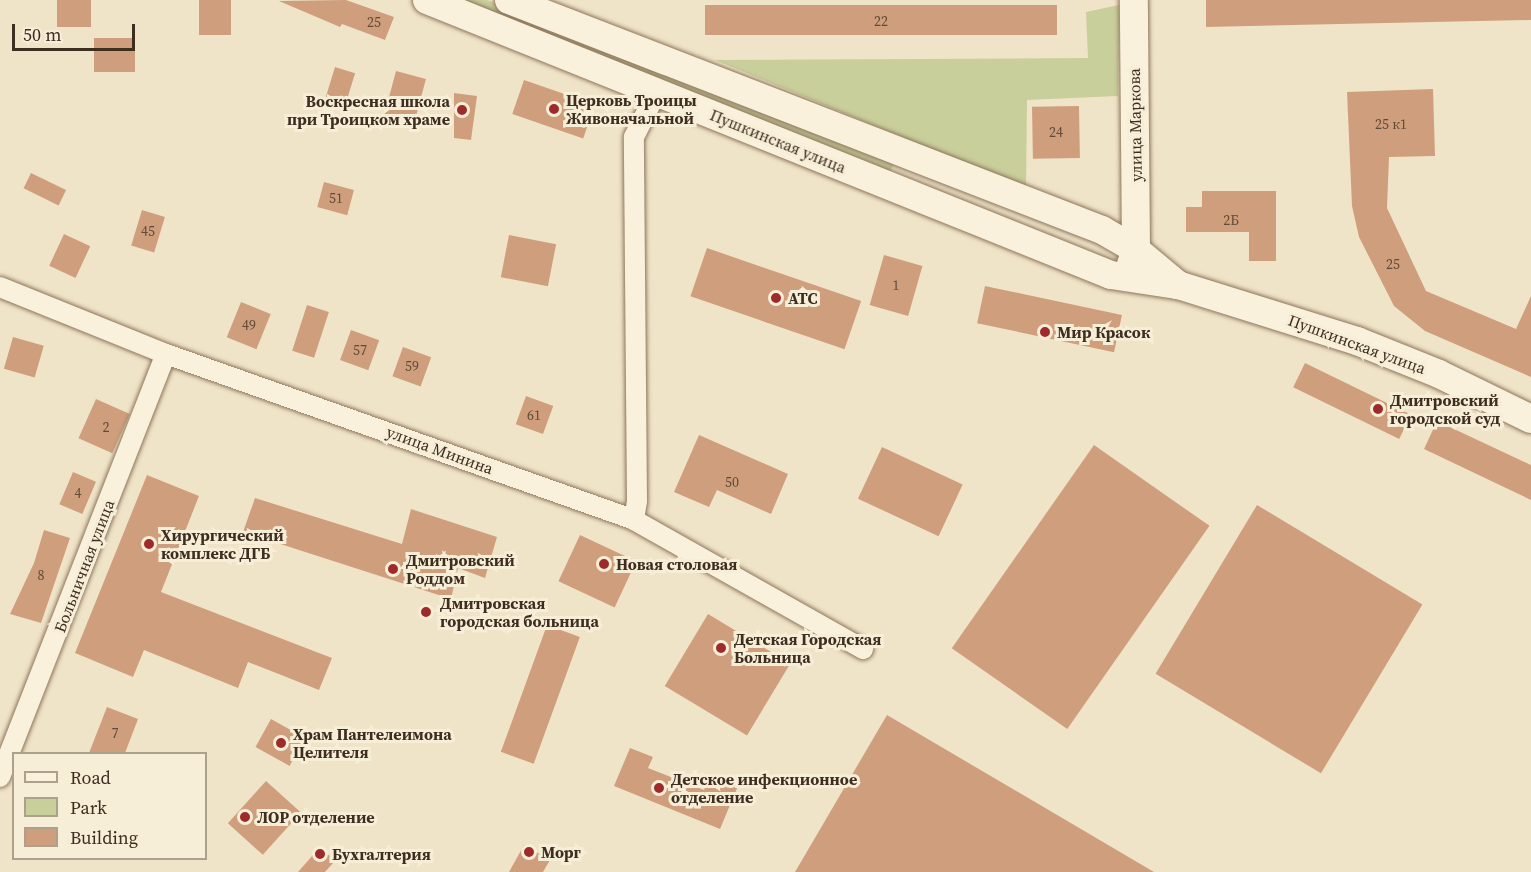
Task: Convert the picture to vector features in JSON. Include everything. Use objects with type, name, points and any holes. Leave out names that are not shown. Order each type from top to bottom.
[{"type":"main road","name":"Пушкинская улица","points":[[426,0],[1125,279],[1178,285],[1357,341],[1439,374],[1531,419]]},
{"type":"main road","name":"Пушкинская улица","points":[[509,0],[1102,230],[1136,250],[1178,285]]},
{"type":"main road","name":"улица Маркова","points":[[1134,0],[1136,250]]},
{"type":"main road","points":[[896,188],[910,156]]},
{"type":"main road","points":[[1125,279],[1136,250]]},
{"type":"street","points":[[634,520],[637,501],[634,137],[657,91]]},
{"type":"street","name":"улица Минина","points":[[0,286],[166,354],[634,520],[863,648]]},
{"type":"street","name":"Больничная улица","points":[[0,777],[166,354]]},
{"type":"green space","points":[[449,0],[487,0],[895,161],[888,177]]},
{"type":"green space","points":[[1119,5],[1118,96],[1027,100],[1026,188],[715,60],[1088,58],[1086,12]]},
{"type":"building","points":[[57,0],[91,0],[91,27],[57,27]]},
{"type":"building","points":[[199,0],[231,0],[231,35],[199,35]]},
{"type":"building","points":[[346,0],[394,17],[385,40],[342,24],[340,27],[279,1]]},
{"type":"building","points":[[1206,0],[1531,0],[1531,20],[1206,27]]},
{"type":"building","points":[[705,5],[1057,5],[1057,35],[705,35]]},
{"type":"building","points":[[94,38],[135,38],[135,72],[94,72]]},
{"type":"building","points":[[335,67],[355,73],[344,110],[324,104]]},
{"type":"building","points":[[396,71],[426,79],[414,122],[384,114]]},
{"type":"building","name":"Церковь Троицы Живоначальной","points":[[524,80],[595,104],[583,138],[512,114]]},
{"type":"building","points":[[1433,89],[1435,156],[1389,157],[1387,208],[1426,291],[1516,329],[1531,296],[1531,377],[1425,331],[1394,306],[1359,237],[1352,206],[1347,92]]},
{"type":"building","points":[[454,93],[477,96],[471,140],[454,138]]},
{"type":"building","points":[[1079,106],[1080,158],[1033,159],[1032,107]]},
{"type":"building","points":[[31,173],[66,190],[59,205],[24,188]]},
{"type":"building","points":[[324,182],[354,190],[347,215],[317,207]]},
{"type":"building","points":[[1202,191],[1276,191],[1276,261],[1249,261],[1249,232],[1186,232],[1186,207],[1202,207]]},
{"type":"building","points":[[142,210],[165,217],[154,252],[131,245]]},
{"type":"building","points":[[64,234],[90,246],[75,278],[49,266]]},
{"type":"building","points":[[509,235],[556,244],[548,286],[501,277]]},
{"type":"building","name":"АТС","points":[[707,248],[861,301],[845,349],[690,296]]},
{"type":"building","points":[[884,255],[922,266],[908,316],[870,305]]},
{"type":"building","points":[[985,286],[1122,315],[1114,352],[977,323]]},
{"type":"building","points":[[241,302],[271,314],[256,349],[227,337]]},
{"type":"building","points":[[307,305],[329,312],[314,358],[292,351]]},
{"type":"building","points":[[351,330],[379,340],[368,370],[340,360]]},
{"type":"building","points":[[13,337],[44,346],[35,378],[4,369]]},
{"type":"building","points":[[403,347],[431,357],[421,386],[392,376]]},
{"type":"building","points":[[1305,363],[1411,415],[1399,439],[1293,387]]},
{"type":"building","points":[[526,396],[553,406],[543,434],[516,424]]},
{"type":"building","points":[[96,399],[130,414],[112,453],[79,438]]},
{"type":"building","points":[[1437,421],[1531,465],[1531,500],[1424,449]]},
{"type":"building","points":[[699,435],[788,474],[771,514],[717,490],[709,507],[674,492]]},
{"type":"building","points":[[1094,445],[1210,526],[1067,729],[952,648]]},
{"type":"building","points":[[882,447],[963,485],[939,536],[858,499]]},
{"type":"building","points":[[73,472],[96,482],[82,514],[59,504]]},
{"type":"building","name":"Хирургический комплекс ДГБ","points":[[147,475],[199,496],[161,592],[332,658],[319,690],[248,662],[238,688],[144,650],[133,677],[75,653]]},
{"type":"building","points":[[255,498],[402,544],[411,509],[497,537],[485,578],[458,568],[451,599],[243,532]]},
{"type":"building","points":[[1257,505],[1422,604],[1321,773],[1156,674]]},
{"type":"building","points":[[44,530],[70,538],[41,623],[10,614],[34,563]]},
{"type":"building","points":[[580,535],[636,561],[615,607],[558,581]]},
{"type":"building","points":[[708,614],[790,663],[747,735],[665,686]]},
{"type":"building","points":[[547,625],[580,637],[534,764],[501,752]]},
{"type":"building","points":[[107,707],[138,719],[125,752],[89,752]]},
{"type":"building","points":[[887,715],[1154,872],[795,872]]},
{"type":"building","name":"Храм Пантелеимона Целителя","points":[[271,719],[305,738],[290,766],[255,747]]},
{"type":"building","name":"Детское инфекционное отделение","points":[[630,748],[653,757],[648,768],[704,790],[710,775],[738,786],[720,829],[614,786]]},
{"type":"building","name":"ЛОР отделение","points":[[266,781],[301,812],[263,855],[228,823]]},
{"type":"building","name":"Морг","points":[[524,845],[550,860],[543,872],[509,872]]},
{"type":"building","name":"Бухгалтерия","points":[[320,847],[335,861],[325,872],[298,872]]},
{"type":"place","name":"Церковь Троицы Живоначальной","points":[[554,109]]},
{"type":"place","name":"Воскресная школа при Троицком храме","points":[[462,110]]},
{"type":"place","name":"АТС","points":[[776,298]]},
{"type":"place","name":"Мир Красок","points":[[1045,332]]},
{"type":"place","name":"Дмитровский городской суд","points":[[1378,409]]},
{"type":"place","name":"Хирургический комплекс ДГБ","points":[[149,544]]},
{"type":"place","name":"Новая столовая","points":[[604,564]]},
{"type":"place","name":"Дмитровский Роддом","points":[[393,569]]},
{"type":"place","name":"Дмитровская городская больница","points":[[426,612]]},
{"type":"place","name":"Детская Городская Больница","points":[[721,648]]},
{"type":"place","name":"Храм Пантелеимона Целителя","points":[[281,743]]},
{"type":"place","name":"Детское инфекционное отделение","points":[[659,788]]},
{"type":"place","name":"ЛОР отделение","points":[[245,817]]},
{"type":"place","name":"Морг","points":[[529,852]]},
{"type":"place","name":"Бухгалтерия","points":[[320,854]]}]
